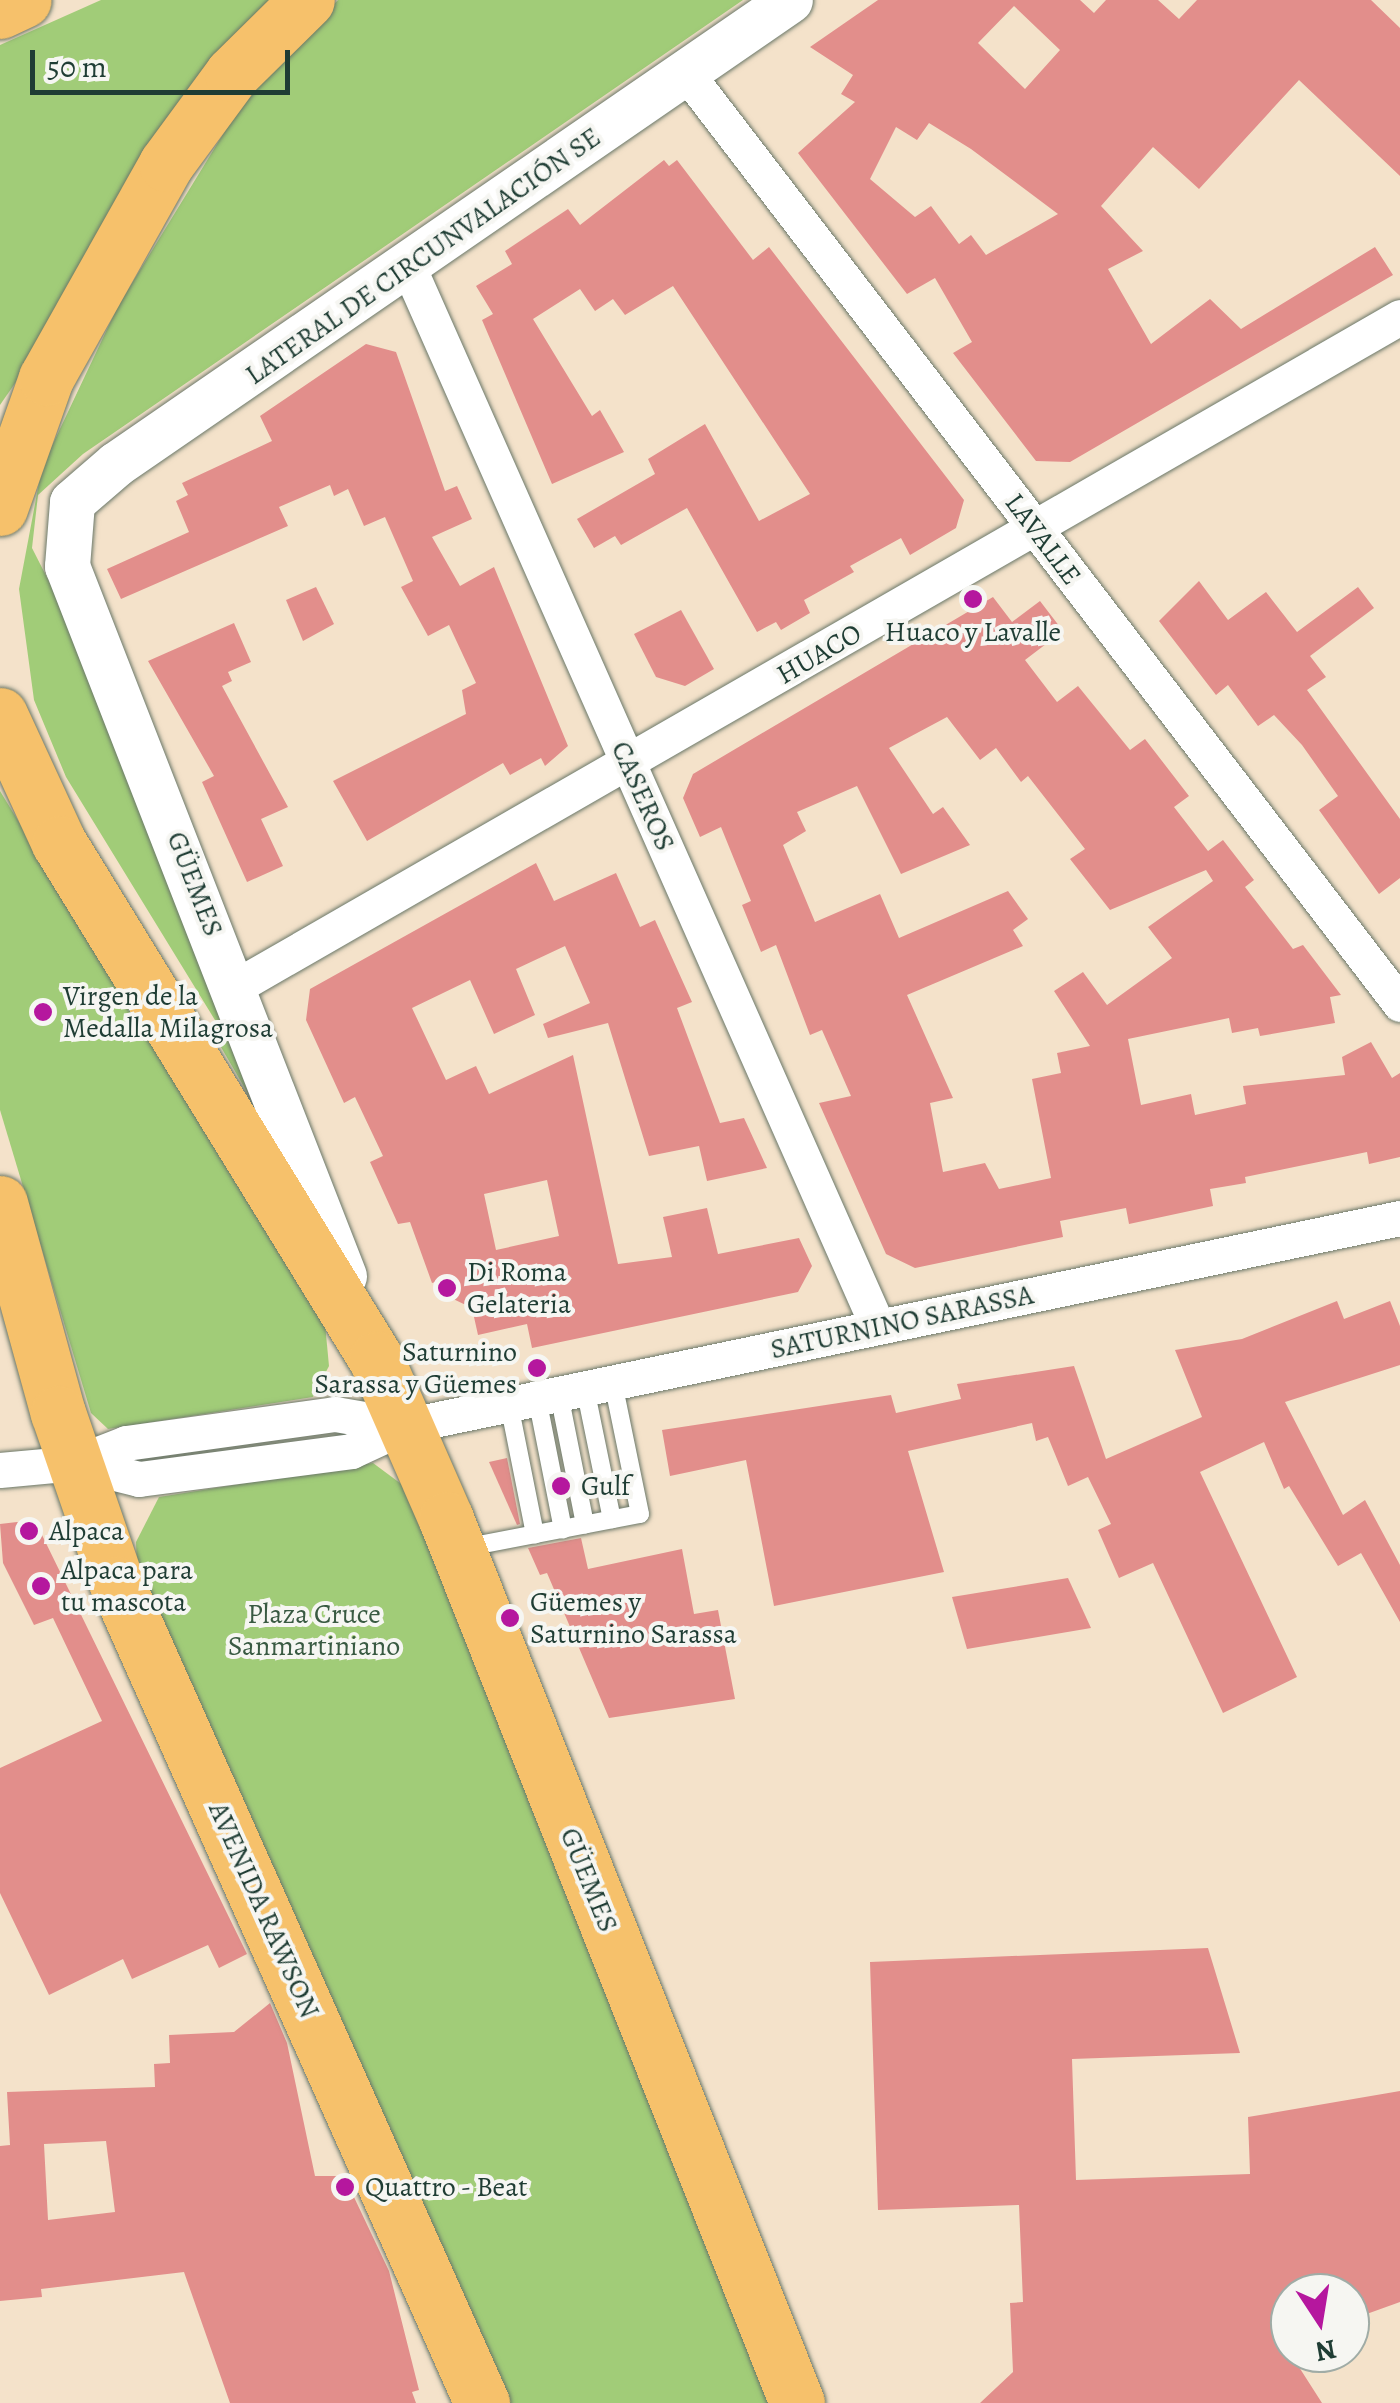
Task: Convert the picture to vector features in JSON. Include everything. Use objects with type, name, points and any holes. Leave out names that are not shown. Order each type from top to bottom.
[{"type":"main road","points":[[0,11],[24,0]]},
{"type":"main road","points":[[0,508],[46,378],[166,164],[232,74],[307,0]]},
{"type":"main road","name":"GÜEMES","points":[[0,714],[59,842],[376,1359],[458,1550],[797,2403]]},
{"type":"main road","name":"AVENIDA RAWSON","points":[[0,1203],[67,1438],[116,1584],[482,2403]]},
{"type":"street","name":"LATERAL DE CIRCUNVALACIÓN SE","points":[[68,521],[72,502],[116,464],[790,0]]},
{"type":"street","name":"LAVALLE","points":[[687,74],[1400,1004]]},
{"type":"street","name":"CASEROS","points":[[408,266],[878,1327]]},
{"type":"street","name":"HUACO","points":[[235,987],[1400,316]]},
{"type":"street","name":"GÜEMES","points":[[68,521],[67,566],[235,987],[376,1359]]},
{"type":"street","name":"SATURNINO SARASSA","points":[[0,1470],[67,1438],[126,1443],[334,1414],[405,1426],[1400,1218]]},
{"type":"street","name":"AVENIDA RAWSON","points":[[0,1300],[67,1438]]},
{"type":"lane","points":[[458,1550],[640,1514],[557,1394]]},
{"type":"lane","points":[[557,1394],[598,1522]]},
{"type":"lane","points":[[557,1394],[598,1522]]},
{"type":"lane","points":[[551,1531],[557,1394]]},
{"type":"lane","points":[[551,1531],[557,1394]]},
{"type":"green space","points":[[101,0],[280,0],[0,405],[0,45]]},
{"type":"green space","points":[[338,0],[743,0],[83,454],[38,495],[32,548],[66,615],[250,1097],[211,1030],[218,1025],[66,777],[34,700],[19,589],[42,467],[118,306],[244,100]]},
{"type":"green space","points":[[0,791],[325,1324],[329,1366],[313,1397],[108,1429],[91,1413],[0,1110]]},
{"type":"green space","name":"Plaza Cruce Sanmartiniano","points":[[373,1463],[408,1489],[776,2403],[504,2403],[138,1590],[136,1542],[159,1497]]},
{"type":"building","points":[[878,0],[1080,0],[1094,13],[1106,0],[1158,0],[1179,19],[1197,0],[1371,0],[1400,28],[1400,176],[1299,80],[1199,189],[1153,147],[1101,206],[1143,251],[1108,269],[1151,344],[1210,299],[1241,329],[1375,247],[1393,275],[1070,462],[1036,461],[953,353],[972,342],[935,278],[907,294],[798,153],[855,102],[841,94],[853,75],[810,47]],"holes":[[[1014,6],[1060,50],[1025,89],[978,43]],[[929,123],[971,149],[1058,214],[986,255],[971,235],[959,244],[931,206],[915,217],[870,179],[896,127],[917,140]]]},
{"type":"building","points":[[664,160],[669,166],[677,160],[753,260],[769,247],[964,500],[956,528],[910,555],[901,538],[850,566],[854,572],[804,600],[810,613],[781,630],[776,622],[757,632],[687,508],[621,545],[615,536],[594,548],[577,519],[655,474],[648,459],[705,424],[759,521],[810,494],[673,286],[625,315],[613,299],[595,311],[580,289],[533,319],[592,416],[600,410],[624,452],[552,484],[482,320],[493,314],[476,286],[512,264],[505,251],[568,209],[580,225]]},
{"type":"building","points":[[366,344],[396,352],[445,491],[457,486],[472,519],[432,537],[460,586],[494,567],[568,746],[545,766],[541,758],[510,775],[503,763],[367,841],[333,781],[466,714],[462,690],[476,683],[449,625],[428,636],[401,587],[413,581],[385,517],[364,526],[348,489],[334,496],[330,485],[279,507],[288,526],[121,599],[107,569],[189,532],[176,501],[188,495],[182,483],[272,441],[260,416]]},
{"type":"building","points":[[1199,581],[1228,620],[1266,592],[1297,632],[1358,587],[1374,608],[1310,656],[1326,677],[1307,690],[1400,819],[1400,878],[1379,894],[1319,810],[1338,796],[1302,745],[1274,715],[1258,726],[1228,685],[1216,695],[1159,621]]},
{"type":"building","points":[[316,587],[334,624],[303,641],[286,600]]},
{"type":"building","points":[[993,597],[1012,622],[1040,601],[1063,631],[1025,660],[1057,702],[1078,686],[1130,750],[1145,739],[1189,796],[1174,807],[1208,851],[1223,840],[1254,880],[1245,887],[1293,949],[1303,945],[1341,995],[1330,997],[1335,1023],[1260,1036],[1258,1028],[1232,1033],[1229,1018],[1128,1039],[1141,1105],[1191,1094],[1195,1115],[1246,1104],[1243,1086],[1345,1075],[1342,1057],[1371,1042],[1392,1078],[1400,1073],[1400,1157],[1369,1164],[1367,1152],[1245,1177],[1246,1183],[1210,1189],[1213,1206],[1129,1224],[1126,1208],[1060,1221],[1063,1237],[915,1268],[886,1254],[819,1103],[851,1096],[822,1030],[810,1035],[776,945],[761,952],[742,905],[751,901],[721,827],[700,837],[683,798],[693,774]],"holes":[[[947,717],[980,760],[996,748],[1021,782],[1028,776],[1085,849],[1070,859],[1110,910],[1206,870],[1213,881],[1148,927],[1172,958],[1107,1005],[1083,972],[1054,991],[1090,1046],[1057,1053],[1061,1073],[1032,1079],[1051,1178],[999,1189],[985,1163],[943,1172],[930,1103],[953,1098],[907,995],[1023,946],[1013,930],[1028,919],[1008,891],[899,938],[880,894],[815,922],[783,845],[806,831],[797,812],[857,786],[901,874],[970,845],[943,807],[933,814],[889,748]]]},
{"type":"building","points":[[681,610],[714,669],[685,686],[656,677],[634,634]]},
{"type":"building","points":[[234,623],[251,662],[228,672],[232,681],[222,686],[288,807],[261,819],[283,866],[247,882],[202,782],[214,776],[148,661]]},
{"type":"building","points":[[536,863],[554,901],[616,873],[640,927],[655,920],[692,1002],[677,1008],[720,1123],[744,1118],[767,1168],[707,1181],[699,1146],[649,1156],[608,1023],[548,1038],[543,1024],[590,1003],[565,946],[516,969],[535,1015],[494,1034],[470,980],[412,1008],[446,1080],[476,1066],[489,1094],[573,1055],[618,1264],[672,1257],[663,1217],[707,1208],[718,1254],[799,1238],[812,1266],[798,1292],[532,1348],[527,1324],[478,1335],[472,1308],[447,1296],[443,1280],[432,1283],[410,1222],[398,1224],[370,1162],[383,1156],[355,1097],[344,1103],[306,1020],[310,989]],"holes":[[[547,1180],[559,1236],[496,1250],[484,1194]]]},
{"type":"building","points":[[1337,1301],[1344,1319],[1390,1301],[1400,1326],[1400,1365],[1285,1402],[1343,1515],[1365,1500],[1400,1565],[1400,1622],[1361,1553],[1338,1566],[1289,1486],[1284,1489],[1264,1442],[1200,1472],[1297,1677],[1223,1713],[1153,1563],[1119,1578],[1098,1530],[1111,1524],[1088,1477],[1068,1486],[1048,1437],[1036,1441],[1032,1423],[908,1451],[944,1572],[774,1606],[746,1460],[670,1476],[662,1430],[891,1395],[896,1413],[961,1399],[957,1384],[1074,1366],[1106,1459],[1202,1417],[1175,1350],[1242,1339]]},
{"type":"building","points":[[507,1458],[520,1524],[517,1525],[489,1462]]},
{"type":"building","points":[[17,1522],[42,1535],[247,1954],[219,1968],[208,1945],[132,1979],[123,1959],[49,1995],[0,1893],[0,1768],[102,1721],[53,1618],[34,1625],[3,1563],[0,1524]]},
{"type":"building","points":[[581,1538],[588,1569],[682,1549],[694,1614],[718,1610],[735,1699],[609,1718],[547,1573],[540,1575],[528,1548]]},
{"type":"building","points":[[1068,1578],[1091,1628],[967,1649],[952,1597]]},
{"type":"building","points":[[1208,1948],[1240,2053],[1072,2059],[1076,2180],[1250,2174],[1248,2117],[1400,2091],[1400,2302],[1370,2313],[1370,2273],[1270,2273],[1270,2373],[1303,2373],[1322,2403],[980,2403],[1013,2372],[1010,2303],[1023,2302],[1019,2205],[878,2210],[870,1962]]},
{"type":"building","points":[[270,2003],[287,2043],[315,2176],[344,2176],[389,2271],[419,2390],[412,2392],[416,2403],[230,2403],[184,2272],[41,2289],[42,2297],[0,2301],[0,2146],[10,2145],[7,2092],[155,2087],[154,2064],[170,2063],[169,2035],[234,2032]],"holes":[[[106,2141],[115,2212],[48,2220],[44,2144]]]},
{"type":"place","name":"Huaco y Lavalle","points":[[973,599]]},
{"type":"place","name":"Virgen de la Medalla Milagrosa","points":[[43,1012]]},
{"type":"place","name":"Di Roma Gelateria","points":[[447,1288]]},
{"type":"place","name":"Saturnino Sarassa y Güemes","points":[[537,1368]]},
{"type":"place","name":"Gulf","points":[[561,1486]]},
{"type":"place","name":"Alpaca","points":[[29,1531]]},
{"type":"place","name":"Alpaca para tu mascota","points":[[41,1586]]},
{"type":"place","name":"Güemes y Saturnino Sarassa","points":[[510,1618]]},
{"type":"place","name":"Quattro - Beat","points":[[345,2187]]}]
